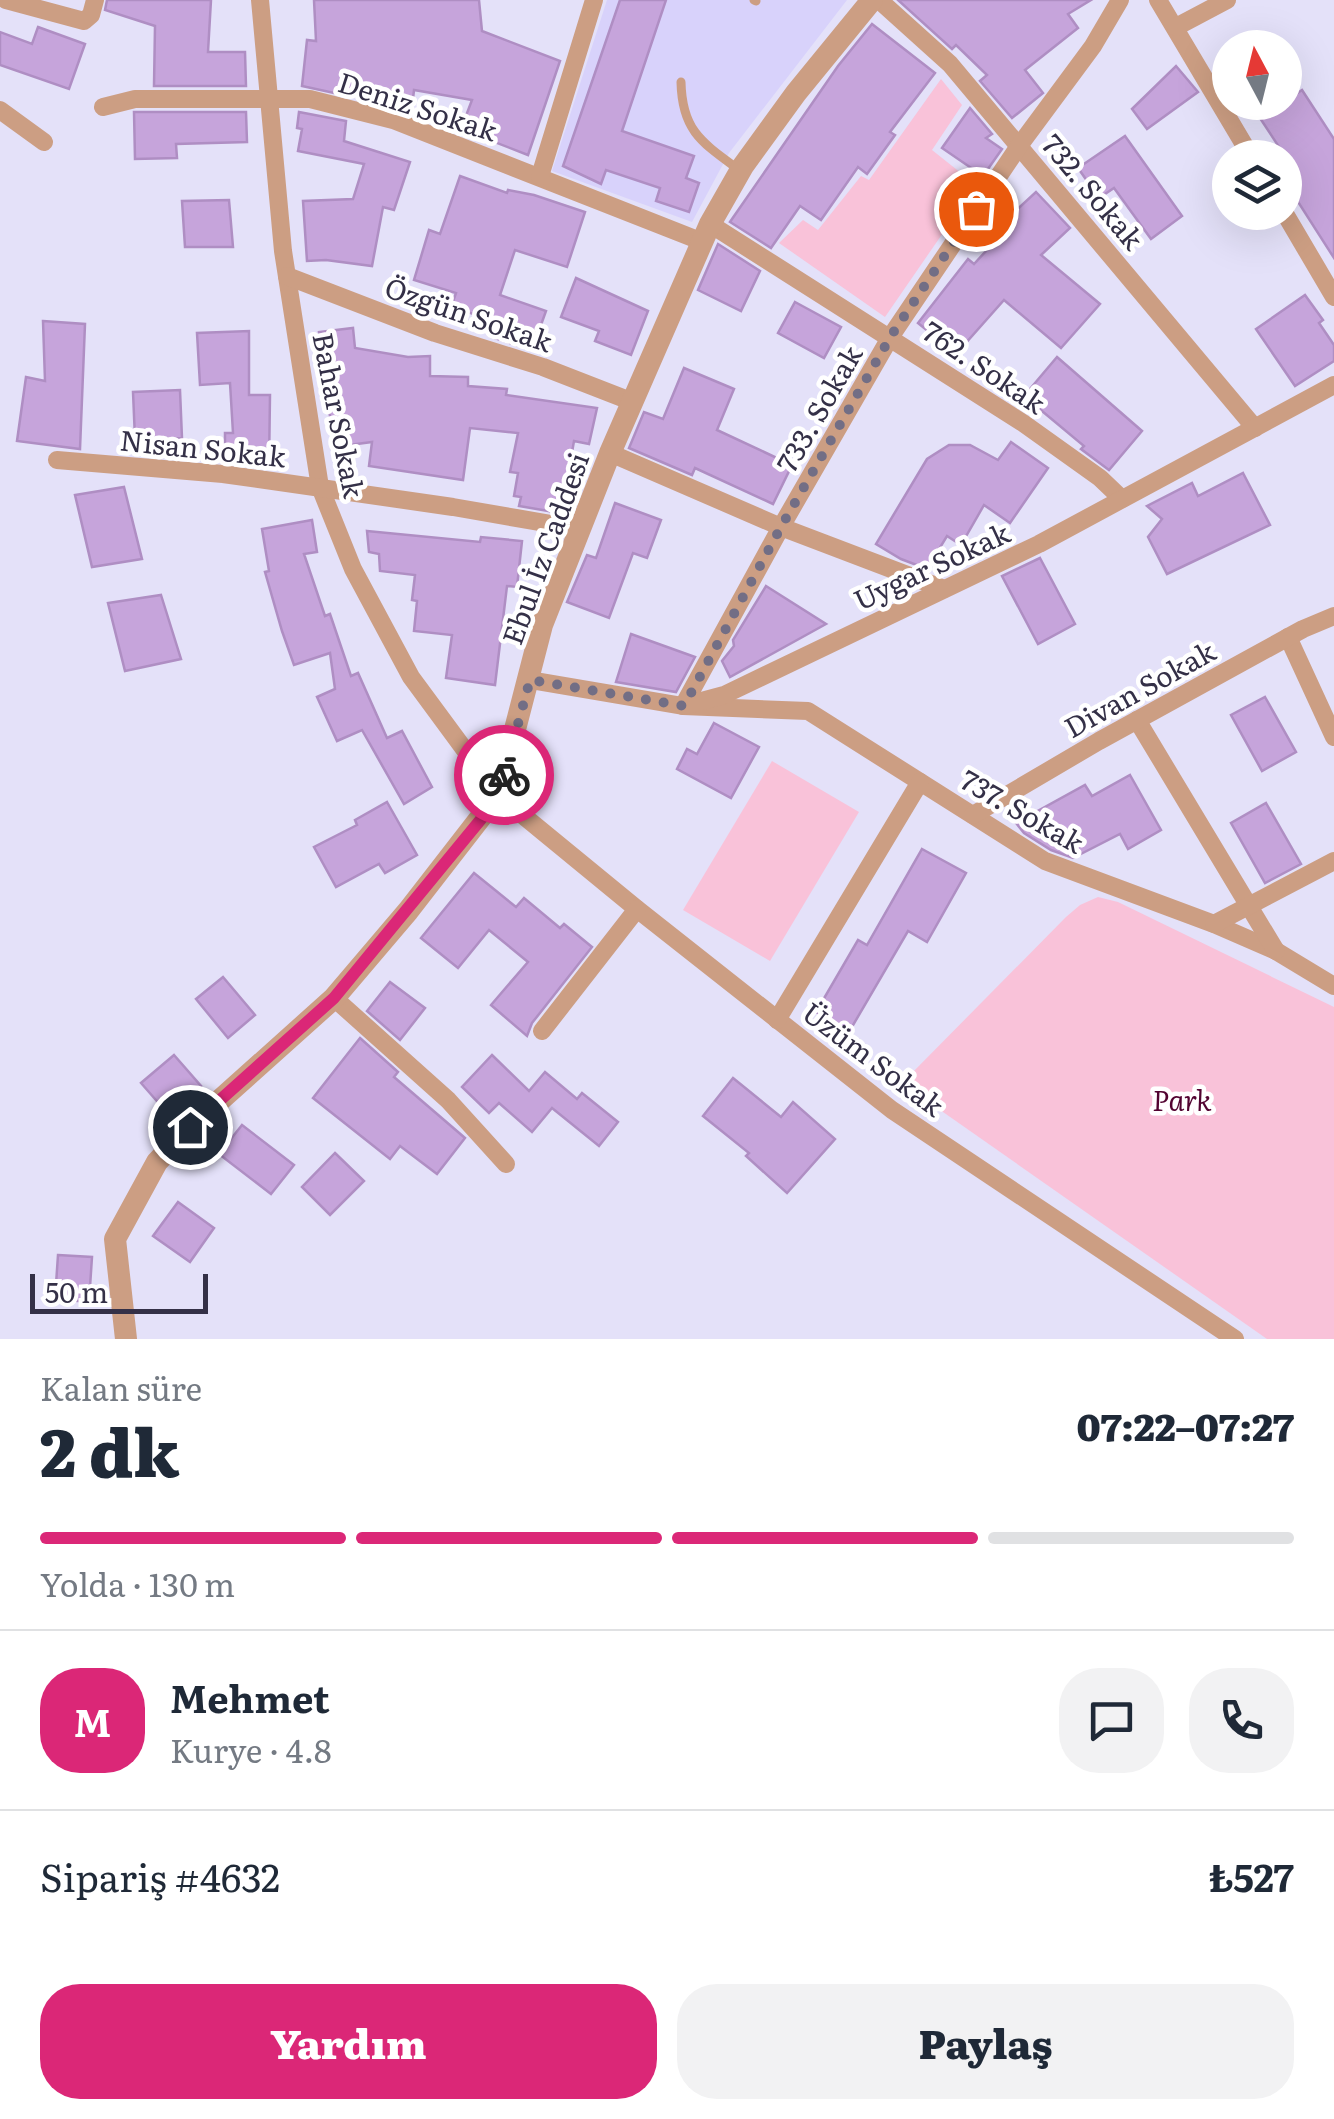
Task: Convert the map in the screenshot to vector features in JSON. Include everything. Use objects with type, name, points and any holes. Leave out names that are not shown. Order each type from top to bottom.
[{"type":"street","points":[[6,0],[84,21],[91,15],[95,0]]},
{"type":"street","name":"Bahar Sokak","points":[[260,0],[287,276],[320,487],[353,569],[411,677],[498,795]]},
{"type":"street","points":[[540,176],[594,0]]},
{"type":"street","name":"732. Sokak","points":[[876,0],[950,64],[1255,428]]},
{"type":"street","name":"Ebul İz Caddesi","points":[[126,1339],[115,1239],[157,1162],[190,1127],[334,998],[498,795],[542,625],[610,453],[706,233],[740,170],[796,94],[876,0]]},
{"type":"street","name":"733. Sokak","points":[[684,706],[891,336],[1019,146],[1093,46],[1120,0]]},
{"type":"street","points":[[1158,0],[1242,140]]},
{"type":"street","points":[[1176,27],[1227,0]]},
{"type":"street","name":"Deniz Sokak","points":[[102,107],[135,99],[310,100],[393,120],[706,233]]},
{"type":"street","points":[[0,110],[44,142]]},
{"type":"street","points":[[1294,230],[1334,298]]},
{"type":"street","name":"762. Sokak","points":[[706,233],[891,336],[1023,423],[1100,478],[1122,499]]},
{"type":"street","name":"Özgün Sokak","points":[[287,276],[435,333],[543,366],[633,402]]},
{"type":"street","name":"Uygar Sokak","points":[[530,680],[684,706],[724,695],[1039,544],[1334,385]]},
{"type":"street","points":[[610,453],[781,527],[944,589]]},
{"type":"street","name":"Nisan Sokak","points":[[57,460],[223,474],[580,529]]},
{"type":"street","name":"Divan Sokak","points":[[974,815],[1137,720],[1334,616]]},
{"type":"street","points":[[1288,637],[1334,737]]},
{"type":"street","name":"737. Sokak","points":[[684,706],[808,710],[1045,861],[1214,924],[1276,951],[1334,986]]},
{"type":"street","points":[[1137,720],[1276,951]]},
{"type":"street","points":[[777,1020],[920,782]]},
{"type":"street","name":"Üzüm Sokak","points":[[498,795],[892,1110],[1235,1339]]},
{"type":"street","points":[[1214,924],[1334,860]]},
{"type":"street","points":[[542,1030],[637,909]]},
{"type":"street","points":[[334,998],[448,1100],[506,1164]]},
{"type":"lane","points":[[680,82],[681,110],[696,133],[740,170]]},
{"type":"shaded area","points":[[607,0],[847,0],[729,153],[692,222],[552,171]]},
{"type":"green space","points":[[941,79],[962,105],[932,150],[976,185],[885,317],[779,243],[803,220],[818,230],[861,176],[869,180]]},
{"type":"green space","points":[[772,761],[859,812],[770,961],[683,910]]},
{"type":"green space","name":"Park","points":[[1098,897],[1118,902],[1334,1007],[1334,1339],[1267,1339],[908,1084],[909,1076],[1066,917]]},
{"type":"building","points":[[107,0],[211,0],[208,52],[245,52],[246,86],[154,86],[155,26],[105,10]]},
{"type":"building","points":[[314,0],[479,0],[482,31],[560,61],[528,155],[461,129],[472,100],[414,90],[413,99],[348,96],[302,86],[307,40],[316,41]]},
{"type":"building","points":[[620,0],[666,0],[622,131],[694,156],[686,178],[699,183],[689,212],[656,201],[660,188],[606,170],[601,184],[563,166]]},
{"type":"building","points":[[898,0],[1091,0],[1068,14],[1078,28],[1025,70],[1043,93],[1012,118],[980,81],[987,75]]},
{"type":"building","points":[[872,24],[935,73],[890,132],[895,135],[867,174],[858,167],[821,220],[800,206],[771,248],[730,222],[838,66]]},
{"type":"building","points":[[38,27],[85,44],[69,89],[0,65],[0,32],[32,44]]},
{"type":"building","points":[[1176,66],[1198,92],[1147,129],[1132,109]]},
{"type":"building","points":[[1302,90],[1334,139],[1334,258],[1302,208],[1302,140],[1274,140],[1261,120],[1302,120]]},
{"type":"building","points":[[970,108],[992,134],[986,138],[1002,149],[983,176],[942,148]]},
{"type":"building","points":[[134,112],[246,112],[247,142],[176,144],[177,158],[135,159]]},
{"type":"building","points":[[299,112],[346,121],[344,141],[410,162],[394,210],[383,207],[372,266],[307,261],[303,201],[353,199],[364,164],[298,151],[302,129],[297,128]]},
{"type":"building","points":[[1125,136],[1182,216],[1151,239],[1114,188],[1099,198],[1078,168]]},
{"type":"building","points":[[460,176],[507,193],[508,190],[534,195],[585,212],[567,267],[515,250],[500,295],[546,311],[532,350],[491,337],[496,321],[451,307],[456,293],[414,280],[429,230],[440,234]]},
{"type":"building","points":[[1036,192],[1070,228],[1041,255],[1100,304],[1061,348],[1004,300],[956,354],[918,323],[968,259],[974,264],[1013,222],[1009,217]]},
{"type":"building","points":[[229,200],[233,247],[185,247],[182,201]]},
{"type":"building","points":[[718,244],[760,271],[741,311],[698,290]]},
{"type":"building","points":[[576,278],[648,311],[631,355],[595,341],[599,331],[561,317]]},
{"type":"building","points":[[1305,295],[1323,320],[1319,323],[1334,345],[1334,361],[1295,386],[1256,329]]},
{"type":"building","points":[[795,302],[841,327],[824,358],[778,333]]},
{"type":"building","points":[[43,321],[85,324],[80,449],[17,441],[26,377],[45,381]]},
{"type":"building","points":[[353,328],[355,348],[408,357],[430,356],[430,376],[468,377],[468,386],[507,389],[506,395],[597,408],[589,444],[574,441],[566,486],[571,488],[566,514],[519,506],[521,497],[514,496],[518,473],[510,472],[518,433],[470,428],[463,480],[369,466],[372,442],[334,447],[319,332]]},
{"type":"building","points":[[249,331],[249,395],[270,395],[269,468],[225,462],[225,433],[233,433],[230,383],[200,385],[197,333]]},
{"type":"building","points":[[1057,357],[1142,431],[1109,470],[1024,396]]},
{"type":"building","points":[[684,368],[734,389],[717,430],[792,465],[773,504],[695,468],[692,475],[629,448],[644,412],[663,419]]},
{"type":"building","points":[[180,390],[182,438],[135,439],[133,392]]},
{"type":"building","points":[[1011,442],[1048,468],[1010,523],[984,505],[961,545],[947,536],[927,569],[876,544],[927,459],[949,445],[970,445],[998,460]]},
{"type":"building","points":[[1243,473],[1270,525],[1167,574],[1148,537],[1162,519],[1147,506],[1192,483],[1198,496]]},
{"type":"building","points":[[124,487],[142,559],[92,567],[75,495]]},
{"type":"building","points":[[615,503],[661,520],[647,558],[633,553],[609,618],[567,602],[587,555],[596,558]]},
{"type":"building","points":[[312,520],[317,552],[304,554],[351,676],[358,673],[387,738],[402,731],[432,787],[404,804],[362,730],[337,741],[317,697],[335,689],[330,653],[294,665],[282,631],[265,572],[269,571],[262,529]]},
{"type":"building","points":[[367,531],[480,542],[481,537],[522,541],[517,587],[507,586],[495,685],[446,678],[452,635],[414,631],[415,575],[380,571],[379,554],[369,552]]},
{"type":"building","points":[[1040,558],[1075,624],[1038,644],[1002,576]]},
{"type":"building","points":[[766,586],[826,624],[730,677],[722,661]]},
{"type":"building","points":[[161,595],[181,659],[125,671],[108,603]]},
{"type":"building","points":[[631,634],[695,657],[676,692],[616,682]]},
{"type":"building","points":[[1265,697],[1296,752],[1262,771],[1231,715]]},
{"type":"building","points":[[714,723],[759,747],[731,798],[677,769],[687,749],[697,754]]},
{"type":"building","points":[[1130,775],[1161,830],[1128,849],[1120,834],[1073,858],[1051,850],[1024,833],[1016,823],[1085,785],[1092,796]]},
{"type":"building","points":[[387,802],[417,855],[385,873],[379,864],[336,887],[314,847],[357,825],[355,820]]},
{"type":"building","points":[[1266,803],[1301,864],[1265,883],[1231,823]]},
{"type":"building","points":[[922,849],[966,873],[927,942],[908,931],[849,1032],[816,1012],[858,940],[867,945]]},
{"type":"building","points":[[474,873],[516,907],[524,898],[560,928],[564,924],[592,947],[532,1023],[527,1036],[491,1005],[528,962],[489,930],[458,968],[421,938]]},
{"type":"building","points":[[223,977],[255,1015],[228,1038],[196,999]]},
{"type":"building","points":[[390,982],[425,1008],[400,1040],[367,1011]]},
{"type":"building","points":[[360,1038],[398,1072],[394,1077],[465,1138],[437,1174],[400,1146],[390,1159],[313,1098]]},
{"type":"building","points":[[174,1055],[201,1086],[169,1115],[141,1083]]},
{"type":"building","points":[[492,1055],[529,1091],[545,1072],[577,1099],[582,1093],[618,1122],[599,1146],[552,1108],[532,1132],[499,1103],[489,1113],[462,1087]]},
{"type":"building","points":[[733,1078],[781,1117],[793,1102],[835,1139],[787,1193],[746,1156],[749,1153],[703,1116]]},
{"type":"building","points":[[242,1125],[294,1165],[271,1194],[219,1154]]},
{"type":"building","points":[[335,1153],[364,1181],[330,1215],[302,1187]]},
{"type":"building","points":[[178,1202],[214,1228],[190,1262],[153,1236]]},
{"type":"building","points":[[58,1255],[92,1257],[89,1302],[55,1299]]},
{"type":"way so far","points":[[504,775],[530,680],[684,706],[891,336],[976,209]]},
{"type":"route","points":[[190,1127],[334,998],[482,818],[498,795],[504,775]]}]
